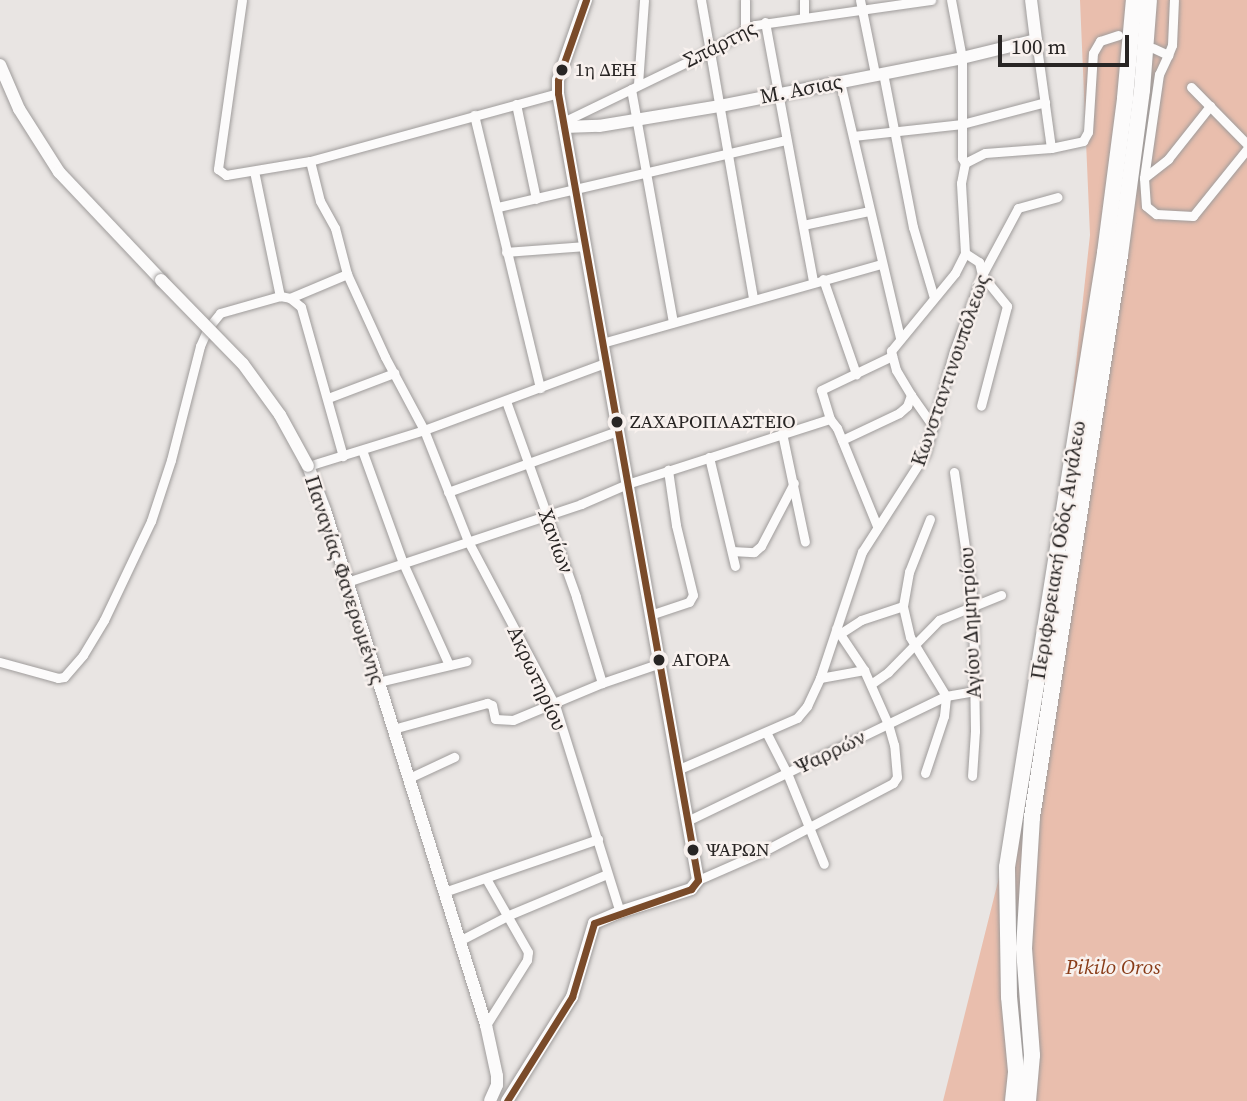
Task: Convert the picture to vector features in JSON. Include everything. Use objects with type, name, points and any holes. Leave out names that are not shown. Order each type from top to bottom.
[{"type":"highway","name":"Περιφερειακή Οδός Αιγάλεω","points":[[1013,1101],[1016,1070],[1009,998],[1007,867],[1105,253],[1125,98],[1134,0]]},
{"type":"highway","name":"Περιφερειακή Οδός Αιγάλεω","points":[[1028,1101],[1032,1055],[1024,948],[1032,817],[1122,242],[1142,90],[1149,0]]},
{"type":"street","points":[[242,0],[218,169],[226,175],[310,161],[558,93]]},
{"type":"street","points":[[586,0],[558,80],[558,93],[698,880]]},
{"type":"street","points":[[644,0],[634,87],[673,322]]},
{"type":"street","points":[[701,0],[753,299]]},
{"type":"street","points":[[745,0],[745,28]]},
{"type":"street","points":[[804,0],[804,16]]},
{"type":"street","name":"Κωνσταντινουπόλεως","points":[[951,0],[962,58],[962,158],[965,163],[961,183],[965,253]]},
{"type":"street","points":[[1031,0],[1051,148]]},
{"type":"street","points":[[1174,0],[1172,45],[1159,74],[1144,178],[1144,198],[1150,211],[1193,216],[1247,146],[1191,87]]},
{"type":"street","name":"Σπάρτης","points":[[563,125],[710,51],[745,28],[860,5],[927,1]]},
{"type":"street","points":[[860,5],[896,132],[913,227],[934,298]]},
{"type":"street","points":[[765,22],[803,225],[818,280],[856,374]]},
{"type":"street","points":[[965,163],[985,153],[1051,148],[1077,143],[1087,136],[1093,53],[1100,41],[1118,35]]},
{"type":"street","name":"Μ. Ασιας","points":[[563,125],[599,127],[720,106],[962,58],[1036,40]]},
{"type":"street","points":[[1153,48],[1168,55]]},
{"type":"street","name":"Παναγίας Φανερωμένης","points":[[0,65],[19,108],[59,172],[243,364],[280,415],[308,466],[486,1025],[497,1076],[497,1085],[490,1101]]},
{"type":"street","points":[[840,82],[900,337]]},
{"type":"street","points":[[853,136],[962,124],[1045,102]]},
{"type":"street","points":[[516,104],[536,199]]},
{"type":"street","points":[[1144,178],[1168,159],[1210,106]]},
{"type":"street","points":[[474,115],[540,388]]},
{"type":"street","points":[[498,207],[786,140]]},
{"type":"street","name":"Ακρωτηρίου","points":[[310,161],[320,201],[335,228],[347,274],[424,430],[468,541],[555,705],[620,912]]},
{"type":"street","points":[[254,171],[285,297],[301,307],[343,456]]},
{"type":"street","name":"Κωνσταντινουπόλεως","points":[[677,770],[797,718],[820,678],[839,631],[858,562],[877,526],[920,464],[954,351],[982,275],[1018,208],[1058,197]]},
{"type":"street","points":[[803,225],[869,211]]},
{"type":"street","points":[[506,252],[584,246]]},
{"type":"street","points":[[877,526],[842,440],[830,419],[821,390],[891,356],[900,337],[955,272],[965,253],[979,262],[982,275],[1004,300],[1007,311],[981,407]]},
{"type":"street","points":[[602,343],[881,264]]},
{"type":"street","points":[[0,662],[58,678],[64,677],[75,667],[104,620],[151,521],[208,328],[220,313],[285,297],[347,274]]},
{"type":"street","points":[[891,356],[911,395],[933,427]]},
{"type":"street","points":[[308,466],[424,430],[606,363]]},
{"type":"street","points":[[328,398],[394,373]]},
{"type":"street","points":[[842,440],[900,413],[911,395]]},
{"type":"street","name":"Χανίων","points":[[506,401],[576,597],[602,683]]},
{"type":"street","points":[[347,582],[615,492],[627,484],[668,470],[830,419]]},
{"type":"street","points":[[447,492],[530,465],[617,431]]},
{"type":"street","points":[[782,433],[805,542]]},
{"type":"street","points":[[362,450],[404,563],[449,665]]},
{"type":"street","points":[[709,457],[735,566]]},
{"type":"street","points":[[650,615],[688,602],[693,595],[676,525],[668,470]]},
{"type":"street","name":"Αγίου Δημητρίου","points":[[954,472],[974,603],[972,776]]},
{"type":"street","points":[[732,551],[754,552],[761,546],[794,482]]},
{"type":"street","points":[[925,774],[944,716],[946,696],[907,627],[903,606],[909,572],[930,519]]},
{"type":"street","points":[[871,684],[916,645],[923,633],[939,620],[974,603],[1001,594]]},
{"type":"street","points":[[507,1101],[572,997],[594,923],[691,889],[698,880],[764,851],[893,783],[898,768],[888,724],[864,670],[839,631],[861,620],[903,606]]},
{"type":"street","points":[[378,682],[467,662]]},
{"type":"street","points":[[393,729],[487,704],[492,705],[495,719],[513,720],[555,705],[602,683],[660,663]]},
{"type":"street","points":[[820,678],[864,670]]},
{"type":"street","name":"Ψαρρών","points":[[687,821],[946,696],[975,691]]},
{"type":"street","points":[[766,732],[787,773],[824,864]]},
{"type":"street","points":[[409,778],[454,757]]},
{"type":"street","points":[[444,892],[487,880],[598,839]]},
{"type":"street","points":[[459,941],[509,915],[607,874]]},
{"type":"street","points":[[486,1025],[527,960],[526,945],[487,880]]},
{"type":"green space","name":"Pikilo Oros","points":[[1080,0],[1247,0],[1247,1101],[943,1101],[1033,742],[1090,235]]},
{"type":"transit line","points":[[507,1101],[572,997],[594,923],[691,889],[698,880],[558,93],[558,80],[586,0]]},
{"type":"place","name":"1η ΔΕΗ","points":[[562,70]]},
{"type":"place","name":"ΖΑΧΑΡΟΠΛΑΣΤΕΙΟ","points":[[617,422]]},
{"type":"place","name":"ΑΓΟΡΑ","points":[[659,660]]},
{"type":"place","name":"ΨΑΡΩΝ","points":[[693,850]]}]
